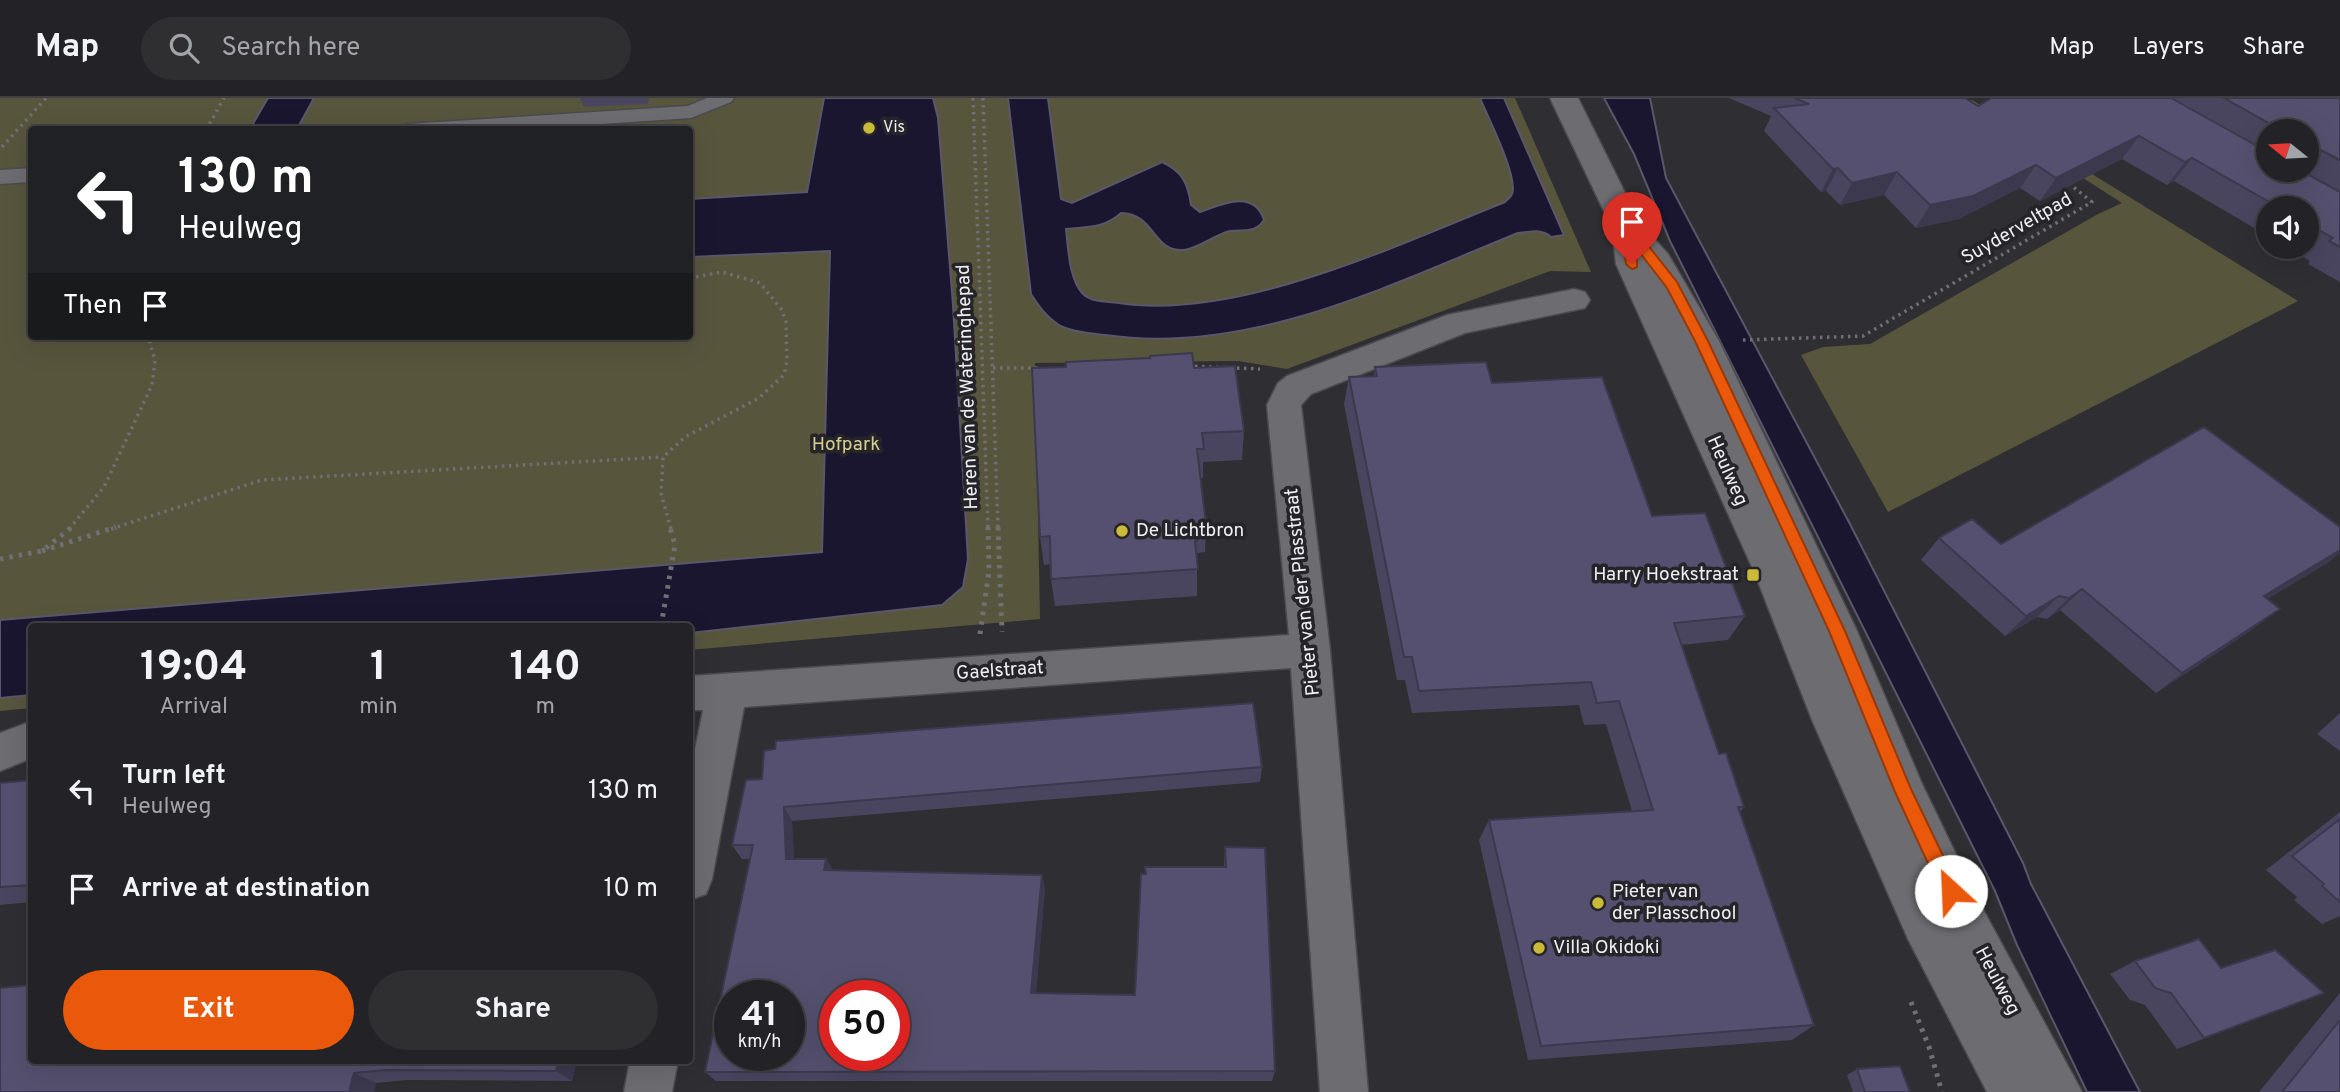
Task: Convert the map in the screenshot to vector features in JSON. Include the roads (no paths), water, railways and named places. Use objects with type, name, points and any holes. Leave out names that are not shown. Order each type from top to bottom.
[{"type":"main road","name":"Heulweg","points":[[1564,98],[1627,228],[1672,286],[1702,341],[1837,631],[1904,792],[1962,916],[2058,1092]]},
{"type":"main road","name":"Heulweg","points":[[1627,228],[1632,264],[1774,574],[1833,720],[1924,923],[2012,1092]]},
{"type":"main road","name":"Pieter van der Plasstraat","points":[[1344,1092],[1310,650],[1284,405],[1290,392],[1299,386],[1460,323],[1574,300]]},
{"type":"main road","name":"Gaelstraat","points":[[708,692],[1310,650]]},
{"type":"main road","points":[[693,848],[708,692]]},
{"type":"main road","points":[[0,752],[28,740]]},
{"type":"main road","points":[[648,1092],[653,1064]]},
{"type":"lane","points":[[474,126],[691,113],[723,98]]},
{"type":"lane","points":[[0,177],[28,175]]},
{"type":"place","name":"Vis","points":[[869,128]]},
{"type":"place","name":"De Lichtbron","points":[[1122,531]]},
{"type":"place","name":"Harry Hoekstraat","points":[[1753,575]]},
{"type":"place","name":"Pieter van der Plasschool","points":[[1598,903]]},
{"type":"place","name":"Villa Okidoki","points":[[1539,948]]},
{"type":"park label","name":"Hofpark","points":[[846,445]]}]
